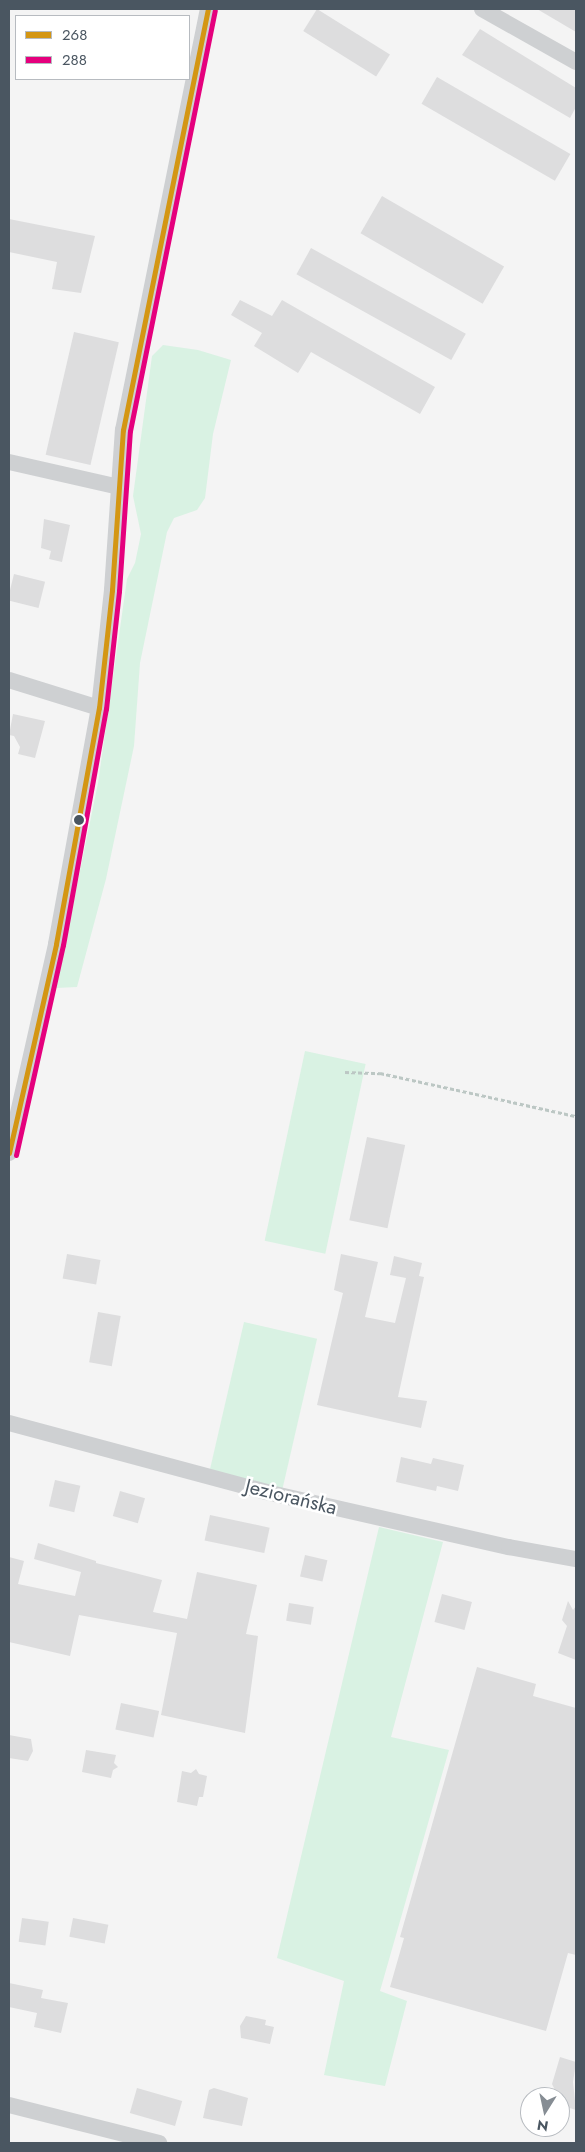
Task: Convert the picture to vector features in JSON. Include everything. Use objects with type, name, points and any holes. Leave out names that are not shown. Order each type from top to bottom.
[{"type":"street","points":[[9,1153],[56,944],[99,708],[112,590],[123,430],[208,9]]},
{"type":"street","points":[[482,9],[576,62]]},
{"type":"street","points":[[9,462],[119,487]]},
{"type":"street","points":[[9,680],[99,708]]},
{"type":"street","name":"Jeziorańska","points":[[9,1422],[266,1492],[509,1547],[576,1559]]},
{"type":"street","points":[[9,2105],[159,2143]]},
{"type":"path","points":[[345,1072],[380,1073],[576,1116]]},
{"type":"green space","points":[[163,345],[198,350],[231,360],[213,434],[205,498],[197,510],[174,518],[167,532],[140,663],[134,746],[106,879],[77,987],[56,988],[98,783],[127,579],[135,563],[141,534],[133,496],[152,356]]},
{"type":"green space","points":[[305,1051],[366,1064],[325,1254],[265,1241]]},
{"type":"green space","points":[[244,1322],[317,1339],[282,1489],[209,1472]]},
{"type":"green space","points":[[379,1527],[443,1542],[391,1737],[449,1750],[380,1991],[407,2001],[385,2086],[324,2075],[344,1981],[277,1958]]},
{"type":"building","points":[[317,9],[390,55],[376,77],[303,31]]},
{"type":"building","points":[[537,9],[576,9],[576,32]]},
{"type":"building","points":[[480,29],[576,88],[576,107],[570,118],[462,55]]},
{"type":"building","points":[[437,77],[570,154],[555,181],[422,104]]},
{"type":"building","points":[[382,196],[504,266],[483,304],[360,233]]},
{"type":"building","points":[[9,219],[95,236],[81,293],[52,289],[57,262],[9,252]]},
{"type":"building","points":[[311,248],[466,334],[451,360],[296,274]]},
{"type":"building","points":[[240,300],[272,316],[282,300],[435,387],[420,414],[311,352],[298,373],[254,346],[262,333],[231,315]]},
{"type":"building","points":[[74,332],[119,342],[90,465],[46,455]]},
{"type":"building","points":[[44,519],[70,525],[62,562],[49,559],[51,551],[41,548]]},
{"type":"building","points":[[14,574],[45,582],[39,608],[9,601]]},
{"type":"building","points":[[13,714],[45,721],[35,758],[18,754],[20,747],[14,736],[9,735]]},
{"type":"building","points":[[367,1137],[405,1145],[387,1228],[349,1220]]},
{"type":"building","points":[[67,1254],[100,1260],[96,1285],[63,1279]]},
{"type":"building","points":[[341,1254],[378,1262],[365,1317],[395,1323],[406,1278],[390,1275],[394,1256],[422,1263],[419,1276],[424,1277],[398,1397],[427,1401],[421,1428],[317,1405],[343,1293],[334,1290]]},
{"type":"building","points":[[98,1312],[121,1316],[112,1366],[89,1362]]},
{"type":"building","points":[[401,1457],[431,1464],[433,1458],[464,1465],[458,1491],[437,1486],[436,1491],[396,1482]]},
{"type":"building","points":[[55,1480],[80,1486],[74,1512],[49,1506]]},
{"type":"building","points":[[120,1491],[145,1498],[138,1523],[113,1516]]},
{"type":"building","points":[[210,1515],[270,1528],[264,1553],[205,1540]]},
{"type":"building","points":[[38,1543],[96,1561],[96,1563],[162,1580],[153,1612],[187,1619],[197,1572],[257,1585],[246,1634],[258,1636],[245,1733],[161,1715],[177,1633],[79,1615],[70,1656],[9,1642],[9,1557],[24,1561],[18,1584],[75,1596],[81,1572],[34,1559]]},
{"type":"building","points":[[305,1555],[327,1560],[322,1582],[300,1576]]},
{"type":"building","points":[[442,1594],[472,1602],[464,1630],[434,1622]]},
{"type":"building","points":[[568,1601],[573,1610],[576,1606],[576,1660],[558,1653],[567,1626],[562,1620]]},
{"type":"building","points":[[289,1603],[314,1607],[311,1625],[286,1621]]},
{"type":"building","points":[[477,1667],[536,1684],[533,1696],[576,1708],[576,1955],[568,1953],[546,2031],[390,1987],[404,1938],[400,1937]]},
{"type":"building","points":[[121,1703],[159,1711],[154,1738],[115,1729]]},
{"type":"building","points":[[9,1735],[31,1739],[33,1751],[28,1761],[9,1758]]},
{"type":"building","points":[[86,1750],[116,1755],[114,1763],[118,1767],[113,1770],[111,1778],[82,1772]]},
{"type":"building","points":[[196,1769],[199,1774],[207,1776],[203,1797],[199,1797],[197,1806],[177,1802],[182,1771],[191,1773]]},
{"type":"building","points":[[22,1918],[49,1922],[45,1946],[19,1942]]},
{"type":"building","points":[[73,1918],[108,1925],[105,1944],[69,1937]]},
{"type":"building","points":[[9,1983],[43,1990],[41,1998],[68,2003],[61,2033],[34,2027],[37,2013],[9,2007]]},
{"type":"building","points":[[246,2016],[266,2020],[265,2025],[274,2027],[270,2044],[241,2038],[240,2026]]},
{"type":"building","points":[[560,2057],[576,2062],[573,2082],[576,2110],[570,2108],[570,2087],[554,2087],[552,2084]]},
{"type":"building","points":[[137,2088],[182,2101],[175,2126],[130,2113]]},
{"type":"building","points":[[214,2088],[248,2098],[242,2126],[203,2118],[209,2090]]},
{"type":"transit line","name":"268","points":[[9,1153],[56,944],[99,708],[112,590],[123,430],[208,9]]},
{"type":"transit line","name":"288","points":[[16,1155],[63,945],[106,709],[119,591],[130,431],[215,10]]}]
